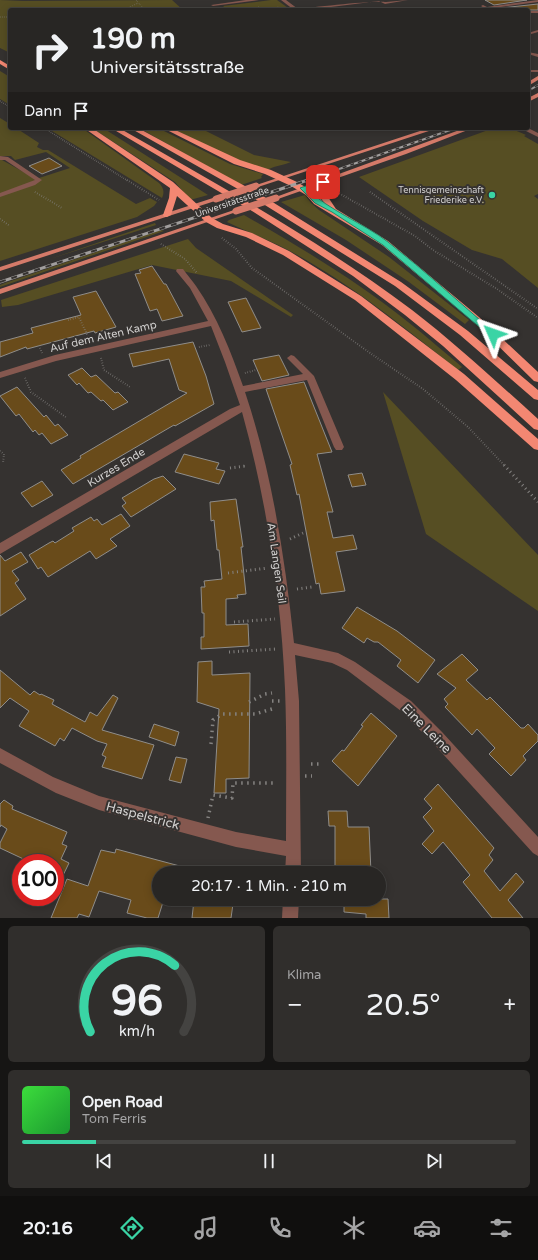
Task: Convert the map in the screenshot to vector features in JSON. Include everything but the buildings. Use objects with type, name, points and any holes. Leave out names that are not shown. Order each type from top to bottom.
[{"type":"highway","points":[[90,130],[174,188],[209,220],[220,226],[249,235],[286,253],[358,298],[460,377],[538,446]]},
{"type":"highway","points":[[118,130],[240,200],[336,260],[390,298],[435,334],[538,426]]},
{"type":"highway","points":[[137,130],[255,195],[391,280],[464,333],[538,396]]},
{"type":"highway","points":[[170,130],[237,162],[281,178],[303,188],[317,202],[385,243],[476,319],[538,378]]},
{"type":"highway","points":[[332,179],[325,190],[324,197],[334,211]]},
{"type":"highway","points":[[167,215],[173,198],[174,188]]},
{"type":"main road","name":"Universitätsstraße","points":[[0,269],[429,130]]},
{"type":"main road","name":"Universitätsstraße","points":[[0,292],[332,179],[465,130]]},
{"type":"street","points":[[213,5],[257,0]]},
{"type":"street","points":[[283,0],[294,8]]},
{"type":"street","points":[[314,8],[380,0],[385,3],[406,0]]},
{"type":"street","points":[[209,1],[217,8]]},
{"type":"street","points":[[483,6],[486,8],[538,1]]},
{"type":"street","points":[[530,53],[538,53]]},
{"type":"street","points":[[527,130],[538,135]]},
{"type":"street","points":[[0,158],[6,158],[38,178],[37,183],[0,195]]},
{"type":"street","name":"Am Langen Seil","points":[[180,271],[195,290],[212,323],[240,390],[252,430],[268,501],[280,574],[292,701],[293,866]]},
{"type":"street","name":"Auf dem Alten Kamp","points":[[0,375],[20,368],[96,348],[212,323]]},
{"type":"street","points":[[291,358],[310,376],[339,447]]},
{"type":"street","points":[[240,390],[310,376]]},
{"type":"street","name":"Kurzes Ende","points":[[0,549],[233,411],[244,407]]},
{"type":"street","name":"Eine Leine","points":[[288,648],[334,656],[351,666],[406,706],[437,737],[538,848]]},
{"type":"street","name":"Haspelstrick","points":[[0,755],[28,772],[66,790],[120,810],[270,848],[294,849]]},
{"type":"street","points":[[290,918],[291,906]]},
{"type":"path","points":[[136,0],[143,8]]},
{"type":"path","points":[[128,8],[138,3]]},
{"type":"path","points":[[47,130],[148,195],[159,200]]},
{"type":"path","points":[[26,187],[62,208]]},
{"type":"path","points":[[331,190],[361,205],[415,236],[433,250],[497,289],[538,318]]},
{"type":"path","points":[[370,192],[538,309]]},
{"type":"path","points":[[0,219],[10,226]]},
{"type":"path","points":[[218,235],[236,249],[252,268],[370,353],[423,389],[468,427],[538,502]]},
{"type":"path","points":[[68,320],[79,317],[96,348],[104,370],[130,387]]},
{"type":"path","points":[[199,347],[210,345]]},
{"type":"path","points":[[20,368],[31,392],[67,418]]},
{"type":"path","points":[[247,373],[256,370]]},
{"type":"path","points":[[0,451],[4,454],[3,463]]},
{"type":"path","points":[[230,468],[246,466]]},
{"type":"path","points":[[290,539],[303,533]]},
{"type":"path","points":[[228,573],[263,569]]},
{"type":"path","points":[[297,589],[312,587]]},
{"type":"path","points":[[234,622],[268,620]]},
{"type":"path","points":[[229,652],[270,649]]},
{"type":"path","points":[[249,702],[265,694],[272,693]]},
{"type":"path","points":[[211,744],[213,720],[217,716],[222,714],[255,714],[272,709]]},
{"type":"path","points":[[311,764],[321,764]]},
{"type":"path","points":[[209,815],[213,795],[232,798],[233,782],[273,783]]},
{"type":"shaded area","points":[[0,0],[172,0],[181,8],[8,8],[8,52],[0,48]]},
{"type":"shaded area","points":[[277,0],[288,8],[226,8],[223,6]]},
{"type":"shaded area","points":[[0,71],[8,76],[8,104],[0,99]]},
{"type":"shaded area","points":[[0,118],[8,123],[8,130],[19,130],[39,143],[37,147],[43,150],[48,150],[136,204],[150,198],[157,202],[154,206],[137,217],[0,261],[0,160],[36,179],[70,168],[46,152],[15,160],[11,156],[0,156]]},
{"type":"shaded area","points":[[50,130],[85,130],[159,183],[163,190],[162,198]]},
{"type":"shaded area","points":[[95,130],[106,130],[208,195],[190,200],[175,182]]},
{"type":"shaded area","points":[[143,130],[162,130],[230,164],[263,174],[261,177],[262,178],[241,185]]},
{"type":"shaded area","points":[[175,130],[204,130],[254,155],[291,162],[269,169],[262,168],[251,165]]},
{"type":"shaded area","points":[[488,130],[514,130],[526,135],[524,136],[538,144],[538,194],[534,196],[538,199],[538,288],[502,259],[472,250],[423,221],[359,177]]},
{"type":"shaded area","points":[[305,195],[319,210],[389,257],[469,320],[465,324],[409,282],[346,240],[281,202]]},
{"type":"shaded area","points":[[244,215],[307,252],[369,292],[415,327],[462,367],[458,370],[371,303],[326,272],[278,245],[227,222]]},
{"type":"shaded area","points":[[155,223],[156,225],[50,259]]},
{"type":"shaded area","points":[[161,230],[164,231],[0,287],[0,285],[5,283]]},
{"type":"shaded area","points":[[188,239],[196,248],[293,315],[291,317],[231,281],[152,265],[18,305],[2,307],[1,300]]},
{"type":"shaded area","points":[[383,392],[538,555],[538,611],[426,534]]},
{"type":"railway","points":[[530,90],[538,85]]},
{"type":"railway","points":[[305,181],[450,130]]},
{"type":"railway","points":[[0,282],[305,181]]},
{"type":"place","name":"Tennisgemeinschaft Friederike e.V.","points":[[492,195]]},
{"type":"route","points":[[323,182],[303,188],[317,202],[371,233],[385,243],[493,334]]}]
